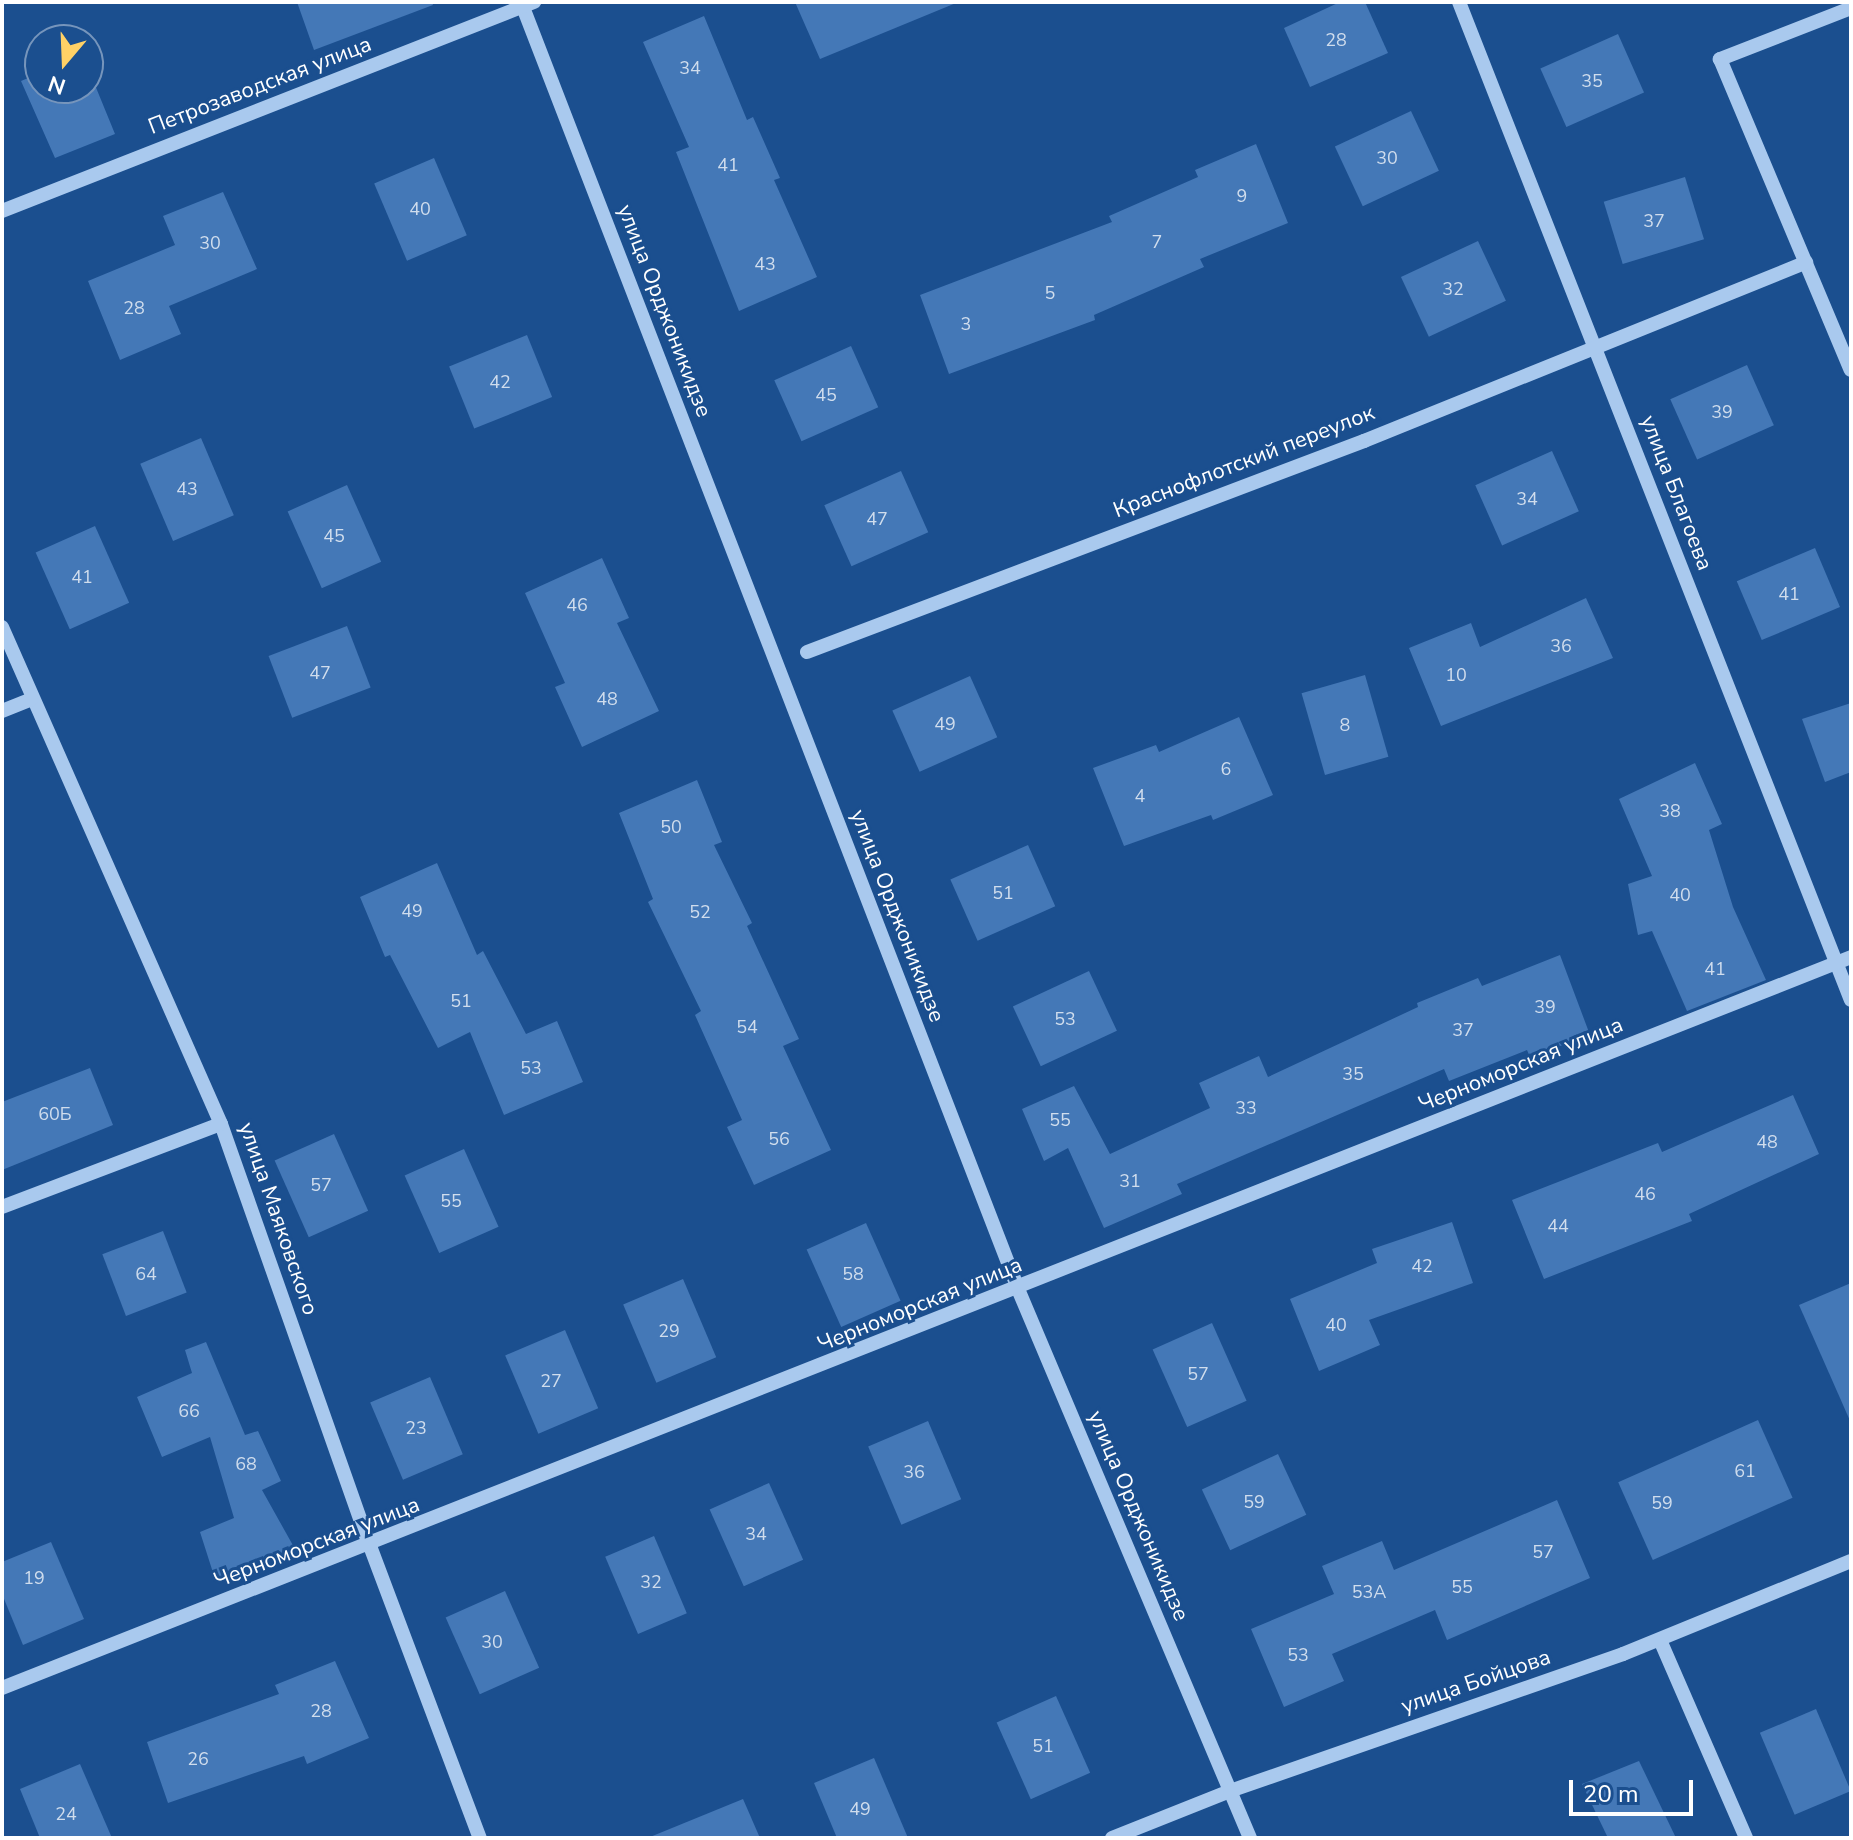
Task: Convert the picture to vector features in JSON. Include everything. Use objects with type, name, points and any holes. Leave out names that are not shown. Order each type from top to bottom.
[{"type":"street","name":"улица Благоева","points":[[1459,2],[1595,348],[1844,960],[1851,1000]]},
{"type":"street","name":"Петрозаводская улица","points":[[2,211],[526,4]]},
{"type":"street","name":"улица Орджоникидзе","points":[[526,4],[1018,1289],[1250,1838]]},
{"type":"street","points":[[1851,8],[1720,59],[1851,370]]},
{"type":"street","name":"Краснофлотский переулок","points":[[807,652],[1595,348],[1806,262]]},
{"type":"street","name":"улица Маяковского","points":[[2,627],[31,699],[221,1124],[370,1546],[480,1838]]},
{"type":"street","points":[[2,711],[31,699]]},
{"type":"street","name":"Черноморская улица","points":[[2,1688],[370,1546],[1844,960]]},
{"type":"street","points":[[2,1207],[221,1124]]},
{"type":"street","name":"улица Бойцова","points":[[1112,1838],[1230,1791],[1660,1640],[1851,1561]]},
{"type":"street","points":[[1660,1640],[1746,1838]]},
{"type":"building","points":[[297,2],[432,2],[433,5],[314,50]]},
{"type":"building","points":[[795,2],[956,2],[956,3],[820,59]]},
{"type":"building","points":[[1340,2],[1365,2],[1388,53],[1310,87],[1284,28]]},
{"type":"building","points":[[704,16],[747,120],[753,117],[780,178],[774,180],[817,277],[739,311],[676,152],[689,147],[643,42]]},
{"type":"building","points":[[1618,34],[1644,92],[1566,127],[1540,69]]},
{"type":"building","points":[[31,104],[103,104],[115,134],[55,158]]},
{"type":"building","points":[[1411,111],[1439,171],[1363,206],[1335,146]]},
{"type":"building","points":[[1256,144],[1288,223],[1200,259],[1204,267],[1094,315],[1095,320],[949,374],[920,295],[1112,222],[1109,216],[1198,177],[1195,170]]},
{"type":"building","points":[[434,158],[467,235],[407,261],[374,183]]},
{"type":"building","points":[[1685,177],[1704,239],[1623,264],[1604,202]]},
{"type":"building","points":[[223,192],[257,269],[169,306],[181,334],[120,360],[88,281],[175,245],[163,216]]},
{"type":"building","points":[[1478,241],[1506,301],[1429,337],[1401,277]]},
{"type":"building","points":[[527,335],[552,397],[474,429],[449,366]]},
{"type":"building","points":[[851,346],[878,407],[802,441],[774,380]]},
{"type":"building","points":[[1747,365],[1774,425],[1697,459],[1670,399]]},
{"type":"building","points":[[201,438],[234,515],[173,541],[140,464]]},
{"type":"building","points":[[1552,451],[1579,511],[1502,545],[1475,485]]},
{"type":"building","points":[[901,471],[928,532],[852,566],[824,505]]},
{"type":"building","points":[[347,485],[381,562],[322,588],[288,511]]},
{"type":"building","points":[[95,526],[129,603],[70,629],[36,552]]},
{"type":"building","points":[[1815,548],[1840,607],[1762,640],[1737,581]]},
{"type":"building","points":[[602,558],[629,618],[617,623],[659,711],[582,747],[555,687],[565,683],[525,593]]},
{"type":"building","points":[[1586,598],[1613,658],[1441,726],[1409,648],[1471,623],[1480,647]]},
{"type":"building","points":[[347,626],[371,688],[292,718],[269,656]]},
{"type":"building","points":[[1365,675],[1388,757],[1325,775],[1302,693]]},
{"type":"building","points":[[970,676],[997,737],[920,772],[892,711]]},
{"type":"building","points":[[1851,703],[1851,772],[1825,782],[1802,719]]},
{"type":"building","points":[[1239,717],[1273,795],[1213,820],[1211,815],[1124,846],[1093,768],[1156,745],[1159,752]]},
{"type":"building","points":[[1695,763],[1722,824],[1709,830],[1733,907],[1766,980],[1687,1011],[1652,931],[1638,935],[1628,884],[1652,876],[1619,799]]},
{"type":"building","points":[[697,780],[722,842],[714,845],[752,923],[747,926],[799,1039],[783,1046],[831,1150],[754,1185],[727,1127],[742,1120],[695,1015],[701,1011],[648,902],[653,899],[619,813]]},
{"type":"building","points":[[1028,845],[1055,906],[978,941],[950,880]]},
{"type":"building","points":[[437,863],[477,955],[483,951],[526,1034],[557,1021],[583,1082],[504,1115],[470,1032],[438,1048],[390,955],[385,957],[360,897]]},
{"type":"building","points":[[1560,955],[1590,1035],[1530,1057],[1527,1050],[1449,1081],[1444,1069],[1177,1184],[1182,1194],[1104,1228],[1068,1148],[1044,1161],[1022,1109],[1074,1086],[1110,1154],[1210,1108],[1199,1083],[1259,1056],[1268,1077],[1418,1007],[1417,1003],[1478,978],[1482,986]]},
{"type":"building","points":[[1089,971],[1117,1031],[1041,1066],[1013,1006]]},
{"type":"building","points":[[90,1068],[113,1125],[2,1170],[2,1102]]},
{"type":"building","points":[[1793,1095],[1819,1154],[1689,1214],[1692,1221],[1544,1279],[1512,1200],[1658,1143],[1662,1152]]},
{"type":"building","points":[[334,1134],[368,1211],[309,1237],[275,1160]]},
{"type":"building","points":[[464,1149],[499,1227],[439,1253],[405,1175]]},
{"type":"building","points":[[1452,1222],[1473,1283],[1369,1320],[1380,1345],[1319,1371],[1290,1299],[1377,1263],[1372,1249]]},
{"type":"building","points":[[866,1223],[901,1301],[841,1327],[807,1249]]},
{"type":"building","points":[[163,1231],[187,1293],[126,1316],[102,1254]]},
{"type":"building","points":[[683,1279],[716,1357],[656,1383],[623,1304]]},
{"type":"building","points":[[1851,1283],[1851,1423],[1799,1305]]},
{"type":"building","points":[[1212,1323],[1247,1401],[1187,1427],[1153,1349]]},
{"type":"building","points":[[565,1330],[598,1408],[538,1434],[505,1355]]},
{"type":"building","points":[[206,1342],[245,1435],[258,1431],[281,1481],[262,1490],[295,1549],[216,1582],[200,1532],[234,1518],[210,1437],[162,1457],[137,1397],[192,1373],[185,1350]]},
{"type":"building","points":[[430,1377],[463,1454],[403,1480],[370,1402]]},
{"type":"building","points":[[1758,1420],[1793,1498],[1653,1560],[1618,1482]]},
{"type":"building","points":[[928,1421],[961,1499],[901,1525],[868,1446]]},
{"type":"building","points":[[1278,1454],[1306,1515],[1230,1550],[1202,1489]]},
{"type":"building","points":[[769,1483],[803,1560],[744,1586],[710,1509]]},
{"type":"building","points":[[1557,1500],[1590,1578],[1447,1640],[1435,1610],[1332,1654],[1344,1681],[1284,1707],[1251,1629],[1334,1594],[1322,1566],[1382,1541],[1394,1570]]},
{"type":"building","points":[[654,1536],[687,1613],[638,1634],[605,1557]]},
{"type":"building","points":[[51,1542],[84,1619],[23,1645],[2,1594],[2,1562]]},
{"type":"building","points":[[505,1591],[539,1668],[480,1694],[446,1617]]},
{"type":"building","points":[[335,1661],[369,1738],[307,1764],[304,1756],[168,1803],[147,1742],[279,1694],[275,1685]]},
{"type":"building","points":[[1056,1696],[1090,1773],[1031,1799],[997,1722]]},
{"type":"building","points":[[1816,1709],[1851,1791],[1795,1815],[1760,1733]]},
{"type":"building","points":[[874,1758],[908,1838],[837,1838],[814,1783]]},
{"type":"building","points":[[1639,1761],[1676,1838],[1608,1838],[1582,1784]]},
{"type":"building","points":[[80,1764],[112,1838],[40,1838],[20,1789]]},
{"type":"building","points":[[743,1799],[760,1838],[650,1838],[650,1837]]}]
